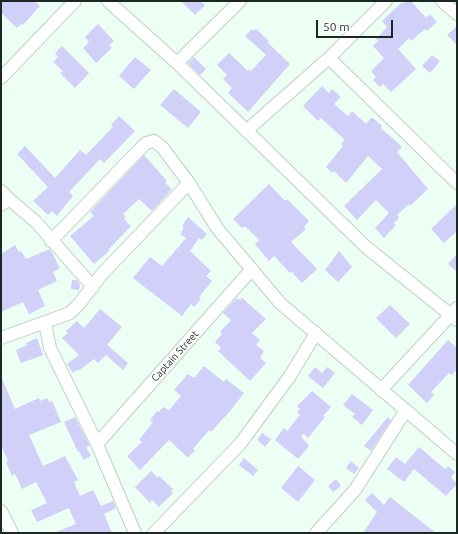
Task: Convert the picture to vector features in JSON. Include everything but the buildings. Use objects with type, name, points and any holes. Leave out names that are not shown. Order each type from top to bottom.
[{"type":"street","points":[[1,78],[75,1]]},
{"type":"street","points":[[108,1],[177,63],[366,247],[455,314],[381,390]]},
{"type":"street","points":[[177,63],[240,1]]},
{"type":"street","points":[[246,131],[329,58],[386,1]]},
{"type":"street","points":[[442,1],[457,14]]},
{"type":"street","points":[[329,58],[457,183]]},
{"type":"street","points":[[51,241],[146,143],[154,141],[162,147],[189,183],[217,228],[280,303],[457,454]]},
{"type":"street","points":[[1,338],[70,313],[102,274],[189,183]]},
{"type":"street","points":[[4,199],[36,222],[92,287]]},
{"type":"street","name":"Captain Street","points":[[97,444],[252,269]]},
{"type":"street","points":[[45,323],[50,348],[97,444],[135,533]]},
{"type":"street","points":[[154,533],[240,444],[290,376],[316,334]]},
{"type":"street","points":[[316,533],[359,484],[406,410]]},
{"type":"street","points":[[1,511],[12,533]]}]
